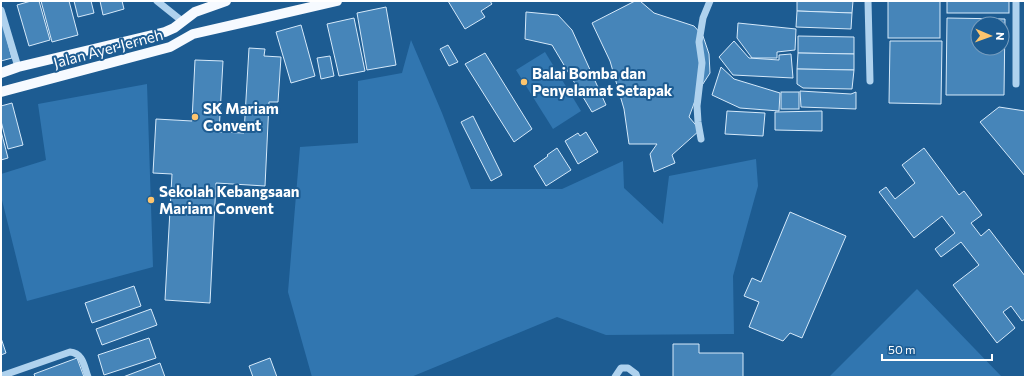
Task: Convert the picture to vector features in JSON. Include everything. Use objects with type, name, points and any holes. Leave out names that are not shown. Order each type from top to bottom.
[{"type":"main road","name":"Jalan Ayer Jerneh","points":[[1,73],[18,67],[165,32],[174,28],[195,12],[226,1]]},
{"type":"main road","name":"Jalan Ayer Jerneh","points":[[1,92],[170,47],[193,34],[337,1]]},
{"type":"street","points":[[157,1],[182,22]]},
{"type":"street","points":[[701,139],[697,106],[702,63],[699,42],[703,18],[710,1]]},
{"type":"street","points":[[868,1],[870,81]]},
{"type":"street","points":[[1016,1],[1016,84]]},
{"type":"street","points":[[1,10],[18,67]]},
{"type":"street","points":[[1,376],[70,352],[76,352],[80,357],[88,377]]},
{"type":"street","points":[[615,377],[621,368],[628,368],[636,374],[637,377]]},
{"type":"shaded area","points":[[411,40],[442,113],[471,189],[562,189],[623,161],[624,188],[663,224],[669,176],[756,159],[758,186],[733,276],[734,334],[606,335],[557,317],[411,377],[312,377],[288,292],[300,147],[358,143],[358,81],[402,73]]},
{"type":"shaded area","points":[[545,52],[581,111],[553,129],[516,70]]},
{"type":"shaded area","points":[[147,84],[153,267],[27,301],[1,196],[1,174],[46,160],[38,104]]},
{"type":"shaded area","points":[[917,289],[1002,377],[829,377]]},
{"type":"building","points":[[31,1],[39,1],[50,40],[29,46],[17,5]]},
{"type":"building","points":[[41,1],[69,1],[78,35],[52,42]]},
{"type":"building","points":[[74,1],[91,1],[94,13],[78,17]]},
{"type":"building","points":[[100,1],[122,1],[124,9],[103,15]]},
{"type":"building","points":[[448,1],[490,1],[492,4],[481,11],[485,17],[465,29]]},
{"type":"building","points":[[635,1],[640,1],[654,13],[694,26],[703,36],[709,54],[710,73],[699,90],[689,117],[700,130],[672,155],[675,163],[654,172],[650,154],[657,144],[629,144],[624,109],[610,61],[592,23]]},
{"type":"building","points":[[797,1],[853,1],[852,13],[797,11]]},
{"type":"building","points":[[888,1],[940,1],[940,38],[888,38]]},
{"type":"building","points":[[947,1],[1009,1],[1009,13],[947,13]]},
{"type":"building","points":[[386,7],[396,65],[367,70],[357,13]]},
{"type":"building","points":[[797,11],[852,13],[851,29],[796,27]]},
{"type":"building","points":[[526,12],[558,15],[572,30],[606,105],[592,112],[552,45],[525,39]]},
{"type":"building","points":[[1,16],[12,58],[1,61]]},
{"type":"building","points":[[354,18],[365,71],[339,76],[327,24]]},
{"type":"building","points":[[947,18],[970,18],[970,56],[1005,56],[1004,95],[946,95]]},
{"type":"building","points":[[738,23],[796,29],[795,50],[777,52],[777,58],[752,58],[737,38]]},
{"type":"building","points":[[301,25],[315,76],[291,83],[276,32]]},
{"type":"building","points":[[798,36],[854,37],[854,54],[798,53]]},
{"type":"building","points":[[734,41],[749,58],[779,60],[779,55],[791,54],[793,78],[733,75],[719,57]]},
{"type":"building","points":[[890,41],[942,41],[941,104],[889,103]]},
{"type":"building","points":[[448,45],[458,62],[449,66],[440,49]]},
{"type":"building","points":[[249,48],[265,49],[264,56],[281,57],[278,102],[269,102],[265,186],[216,183],[210,303],[165,300],[172,174],[153,173],[156,119],[192,121],[195,60],[223,61],[219,132],[244,133]]},
{"type":"building","points":[[485,53],[532,129],[514,142],[465,64]]},
{"type":"building","points":[[798,53],[854,54],[854,70],[797,69]]},
{"type":"building","points":[[330,56],[334,76],[321,79],[317,58]]},
{"type":"building","points":[[721,67],[734,79],[780,93],[779,111],[740,108],[712,95]]},
{"type":"building","points":[[797,69],[854,70],[852,89],[803,88],[797,84]]},
{"type":"building","points":[[800,91],[851,94],[856,92],[856,109],[801,107]]},
{"type":"building","points":[[781,92],[799,92],[799,109],[781,109]]},
{"type":"building","points":[[12,103],[23,145],[8,149],[1,121],[1,106]]},
{"type":"building","points":[[999,107],[1025,111],[1025,176],[980,122]]},
{"type":"building","points":[[727,111],[765,113],[763,136],[725,134]]},
{"type":"building","points":[[822,111],[822,131],[775,130],[775,112]]},
{"type":"building","points":[[473,116],[502,175],[491,181],[461,122]]},
{"type":"building","points":[[1,131],[8,158],[1,160]]},
{"type":"building","points":[[586,132],[598,152],[578,164],[565,141],[578,133],[580,136]]},
{"type":"building","points":[[557,148],[571,170],[546,186],[534,166]]},
{"type":"building","points":[[924,148],[959,195],[964,191],[982,215],[971,223],[981,236],[989,229],[1025,276],[1025,319],[1022,321],[1011,306],[1003,312],[1015,328],[997,343],[953,285],[979,265],[961,242],[941,257],[935,249],[955,233],[942,216],[914,238],[879,192],[886,187],[895,199],[915,183],[902,165]]},
{"type":"building","points":[[790,212],[846,236],[802,338],[790,333],[783,341],[749,327],[759,302],[744,296],[752,278],[761,282]]},
{"type":"building","points":[[134,286],[141,306],[92,323],[85,303]]},
{"type":"building","points":[[151,309],[157,325],[102,345],[96,329]]},
{"type":"building","points":[[1,338],[6,353],[1,355]]},
{"type":"building","points":[[149,338],[156,358],[104,375],[98,355]]},
{"type":"building","points":[[673,344],[699,344],[699,353],[743,353],[743,377],[673,377]]},
{"type":"building","points":[[77,358],[84,377],[35,377],[34,374]]},
{"type":"building","points":[[270,358],[277,377],[253,377],[249,366]]},
{"type":"building","points":[[160,363],[165,377],[123,377]]},
{"type":"place","name":"Balai Bomba dan Penyelamat Setapak","points":[[524,82]]},
{"type":"place","name":"SK Mariam Convent","points":[[195,117]]},
{"type":"place","name":"Sekolah Kebangsaan Mariam Convent","points":[[151,200]]}]
